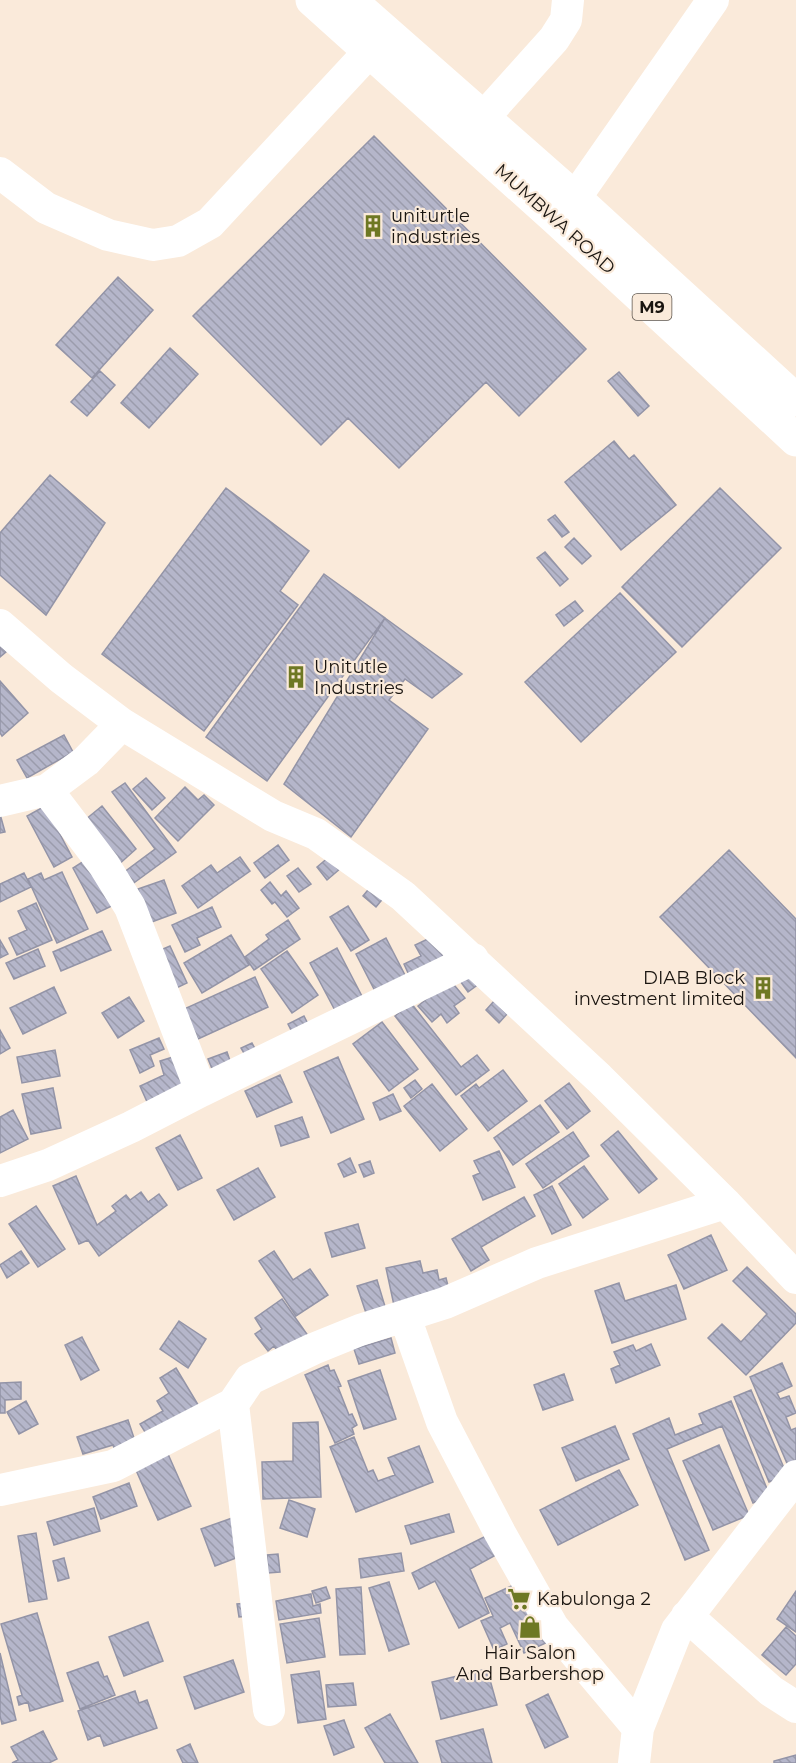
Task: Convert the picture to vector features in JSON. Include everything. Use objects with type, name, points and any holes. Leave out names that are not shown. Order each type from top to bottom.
[{"type":"main road","name":"MUMBWA ROAD","points":[[312,0],[369,52],[566,208],[796,400]]},
{"type":"main road","name":"MUMBWA ROAD","points":[[350,0],[483,118],[566,208],[796,440]]},
{"type":"street","points":[[483,118],[554,39],[566,20],[568,0]]},
{"type":"street","points":[[566,208],[713,0]]},
{"type":"street","points":[[0,173],[46,208],[108,235],[153,245],[178,241],[210,223],[369,52]]},
{"type":"street","points":[[0,625],[62,678],[122,724],[273,816],[316,834],[403,896],[599,1078],[796,1278]]},
{"type":"street","points":[[0,801],[47,790],[94,753],[122,724]]},
{"type":"street","points":[[47,790],[104,865],[130,907],[201,1091]]},
{"type":"street","points":[[0,1181],[48,1165],[131,1127],[473,959]]},
{"type":"street","points":[[0,1490],[113,1466],[233,1404],[250,1379],[261,1372],[360,1330],[445,1303],[537,1263],[724,1203]]},
{"type":"street","points":[[405,1317],[442,1422],[500,1533],[554,1627],[638,1728]]},
{"type":"street","points":[[233,1404],[269,1710]]},
{"type":"street","points":[[634,1763],[638,1728],[677,1630],[796,1476]]},
{"type":"street","points":[[687,1616],[771,1691],[796,1707]]},
{"type":"building","name":"uniturtle industries","points":[[374,136],[586,349],[519,416],[486,382],[399,468],[348,418],[321,445],[193,316]]},
{"type":"building","points":[[118,277],[153,310],[92,378],[56,345]]},
{"type":"building","points":[[170,348],[198,374],[149,428],[121,403]]},
{"type":"building","points":[[100,371],[115,385],[87,416],[71,402]]},
{"type":"building","points":[[619,372],[649,406],[638,416],[608,381]]},
{"type":"building","points":[[614,441],[629,459],[634,455],[676,505],[621,550],[565,482]]},
{"type":"building","points":[[50,475],[105,523],[46,615],[0,575],[0,533]]},
{"type":"building","points":[[226,488],[309,551],[280,591],[298,605],[204,731],[102,654]]},
{"type":"building","points":[[720,488],[781,548],[682,647],[622,587]]},
{"type":"building","points":[[555,515],[569,532],[562,537],[548,520]]},
{"type":"building","points":[[574,538],[591,556],[582,564],[565,547]]},
{"type":"building","points":[[545,552],[568,579],[560,586],[537,558]]},
{"type":"building","name":"Unitutle Industries","points":[[324,574],[385,618],[267,781],[206,737]]},
{"type":"building","points":[[620,593],[676,652],[581,742],[525,682]]},
{"type":"building","points":[[575,601],[583,611],[564,626],[556,615]]},
{"type":"building","points":[[385,618],[462,674],[432,698],[405,679],[389,700],[428,729],[351,837],[284,784]]},
{"type":"building","points":[[0,646],[6,652],[0,657]]},
{"type":"building","points":[[0,681],[28,713],[2,736],[0,733]]},
{"type":"building","points":[[64,735],[73,752],[27,778],[17,760]]},
{"type":"building","points":[[146,778],[165,798],[152,810],[133,789]]},
{"type":"building","points":[[125,783],[176,852],[131,885],[123,873],[155,849],[112,792]]},
{"type":"building","points":[[185,787],[198,800],[204,795],[214,805],[178,841],[155,818]]},
{"type":"building","points":[[45,806],[72,857],[54,867],[27,816]]},
{"type":"building","points":[[102,806],[136,849],[116,867],[80,824]]},
{"type":"building","points":[[0,814],[5,832],[0,833]]},
{"type":"building","points":[[278,845],[289,860],[265,878],[254,863]]},
{"type":"building","name":"DIAB Block investment limited","points":[[729,850],[796,919],[796,1058],[660,917]]},
{"type":"building","points":[[330,856],[341,868],[327,880],[317,867]]},
{"type":"building","points":[[90,857],[116,904],[97,913],[73,868]]},
{"type":"building","points":[[240,857],[250,871],[198,908],[182,886],[211,865],[217,873]]},
{"type":"building","points":[[298,868],[311,884],[299,892],[287,876]]},
{"type":"building","points":[[62,872],[88,929],[57,943],[28,879],[41,873],[44,880]]},
{"type":"building","points":[[24,873],[31,887],[0,902],[0,884]]},
{"type":"building","points":[[164,880],[176,913],[149,923],[138,889]]},
{"type":"building","points":[[270,882],[281,896],[286,891],[299,908],[287,917],[275,902],[272,904],[261,890]]},
{"type":"building","points":[[372,885],[385,896],[376,907],[363,896]]},
{"type":"building","points":[[36,903],[52,940],[17,955],[9,938],[27,930],[18,911]]},
{"type":"building","points":[[348,906],[369,940],[351,951],[330,917]]},
{"type":"building","points":[[212,907],[221,927],[197,938],[200,945],[185,952],[172,925]]},
{"type":"building","points":[[288,920],[300,939],[254,970],[245,957],[269,939],[266,935]]},
{"type":"building","points":[[102,931],[111,950],[61,971],[53,952]]},
{"type":"building","points":[[231,935],[249,965],[202,993],[184,963]]},
{"type":"building","points":[[434,936],[444,959],[409,975],[404,964],[421,956],[415,945]]},
{"type":"building","points":[[386,938],[407,979],[377,995],[356,954]]},
{"type":"building","points":[[0,940],[8,954],[0,958]]},
{"type":"building","points":[[170,946],[187,983],[166,993],[149,955]]},
{"type":"building","points":[[337,948],[366,1004],[339,1018],[310,963]]},
{"type":"building","points":[[38,949],[45,966],[14,979],[6,963]]},
{"type":"building","points":[[287,951],[318,995],[292,1013],[261,969]]},
{"type":"building","points":[[471,972],[480,983],[468,992],[460,981]]},
{"type":"building","points":[[255,977],[268,1007],[198,1039],[184,1009]]},
{"type":"building","points":[[450,980],[465,998],[454,1006],[459,1013],[447,1023],[441,1014],[432,1022],[418,1006]]},
{"type":"building","points":[[54,987],[66,1013],[23,1034],[10,1008]]},
{"type":"building","points":[[129,997],[144,1021],[118,1038],[102,1013]]},
{"type":"building","points":[[494,1001],[507,1014],[499,1023],[486,1010]]},
{"type":"building","points":[[411,1003],[461,1067],[477,1055],[489,1070],[456,1095],[395,1016]]},
{"type":"building","points":[[304,1016],[311,1030],[295,1038],[288,1024]]},
{"type":"building","points":[[382,1022],[418,1069],[389,1091],[353,1044]]},
{"type":"building","points":[[0,1030],[10,1048],[0,1054]]},
{"type":"building","points":[[159,1038],[164,1049],[150,1055],[154,1066],[140,1073],[130,1050]]},
{"type":"building","points":[[252,1043],[258,1054],[248,1060],[241,1048]]},
{"type":"building","points":[[55,1050],[60,1076],[22,1083],[17,1057]]},
{"type":"building","points":[[227,1052],[233,1069],[215,1076],[208,1059]]},
{"type":"building","points":[[173,1057],[187,1086],[148,1104],[140,1086],[164,1075],[160,1061]]},
{"type":"building","points":[[338,1057],[364,1119],[331,1133],[304,1072]]},
{"type":"building","points":[[503,1070],[527,1101],[488,1131],[461,1096],[476,1084],[479,1088]]},
{"type":"building","points":[[280,1075],[292,1102],[257,1117],[245,1091]]},
{"type":"building","points":[[415,1080],[422,1089],[411,1098],[404,1088]]},
{"type":"building","points":[[569,1083],[590,1111],[567,1129],[545,1101]]},
{"type":"building","points":[[432,1084],[467,1129],[440,1151],[404,1106]]},
{"type":"building","points":[[53,1088],[61,1128],[31,1134],[22,1094]]},
{"type":"building","points":[[393,1094],[401,1111],[380,1120],[373,1103]]},
{"type":"building","points":[[540,1105],[559,1132],[513,1165],[494,1138]]},
{"type":"building","points":[[13,1110],[28,1139],[0,1153],[0,1117]]},
{"type":"building","points":[[302,1117],[309,1137],[281,1146],[275,1126]]},
{"type":"building","points":[[618,1131],[657,1179],[639,1193],[601,1145]]},
{"type":"building","points":[[573,1132],[589,1156],[543,1188],[526,1164]]},
{"type":"building","points":[[180,1135],[202,1178],[178,1190],[156,1148]]},
{"type":"building","points":[[499,1151],[515,1187],[483,1200],[473,1176],[480,1173],[474,1161]]},
{"type":"building","points":[[350,1158],[356,1172],[344,1177],[338,1164]]},
{"type":"building","points":[[370,1161],[374,1173],[364,1177],[359,1165]]},
{"type":"building","points":[[584,1166],[608,1199],[583,1218],[559,1184]]},
{"type":"building","points":[[258,1168],[275,1197],[234,1220],[217,1190]]},
{"type":"building","points":[[76,1176],[97,1225],[116,1211],[112,1206],[126,1195],[130,1200],[141,1192],[148,1202],[159,1194],[167,1205],[99,1256],[88,1240],[79,1244],[53,1186]]},
{"type":"building","points":[[552,1186],[571,1225],[552,1234],[534,1195]]},
{"type":"building","points":[[524,1197],[535,1216],[481,1247],[489,1260],[471,1271],[452,1239]]},
{"type":"building","points":[[36,1206],[65,1249],[38,1267],[9,1224]]},
{"type":"building","points":[[358,1224],[365,1248],[332,1257],[325,1233]]},
{"type":"building","points":[[711,1235],[727,1270],[684,1289],[668,1255]]},
{"type":"building","points":[[21,1251],[29,1263],[7,1278],[0,1265]]},
{"type":"building","points":[[274,1251],[293,1280],[310,1269],[328,1295],[296,1316],[259,1261]]},
{"type":"building","points":[[420,1261],[423,1273],[437,1270],[439,1280],[446,1278],[451,1298],[395,1310],[386,1268]]},
{"type":"building","points":[[747,1267],[796,1314],[796,1323],[746,1375],[708,1338],[722,1324],[741,1342],[767,1314],[733,1281]]},
{"type":"building","points":[[377,1280],[387,1313],[368,1319],[357,1286]]},
{"type":"building","points":[[619,1283],[625,1301],[676,1285],[686,1319],[612,1343],[595,1291]]},
{"type":"building","points":[[282,1299],[309,1337],[281,1356],[274,1346],[268,1351],[255,1334],[262,1329],[255,1318]]},
{"type":"building","points":[[179,1321],[206,1339],[188,1368],[160,1349]]},
{"type":"building","points":[[82,1337],[99,1370],[81,1380],[65,1345]]},
{"type":"building","points":[[391,1338],[395,1353],[359,1364],[354,1349]]},
{"type":"building","points":[[651,1344],[660,1365],[616,1383],[611,1369],[620,1365],[614,1352],[633,1345],[636,1351]]},
{"type":"building","points":[[782,1363],[792,1386],[777,1393],[780,1399],[789,1396],[796,1413],[786,1417],[791,1430],[796,1428],[796,1465],[789,1468],[750,1377]]},
{"type":"building","points":[[328,1365],[330,1371],[334,1370],[349,1415],[352,1414],[357,1425],[352,1428],[354,1434],[335,1443],[305,1375]]},
{"type":"building","points":[[176,1368],[203,1413],[152,1443],[140,1424],[163,1411],[157,1401],[169,1393],[160,1378]]},
{"type":"building","points":[[380,1370],[396,1419],[364,1429],[348,1381]]},
{"type":"building","points":[[564,1374],[573,1400],[543,1410],[534,1385]]},
{"type":"building","points":[[21,1382],[21,1399],[5,1400],[5,1413],[0,1413],[0,1383]]},
{"type":"building","points":[[751,1390],[787,1475],[769,1482],[734,1397]]},
{"type":"building","points":[[26,1401],[38,1424],[19,1434],[7,1412]]},
{"type":"building","points":[[731,1401],[770,1496],[753,1503],[722,1426],[667,1449],[709,1550],[685,1560],[633,1434],[669,1418],[675,1435],[703,1424],[699,1414]]},
{"type":"building","points":[[128,1420],[137,1447],[116,1454],[113,1445],[83,1454],[77,1437]]},
{"type":"building","points":[[318,1422],[321,1497],[263,1499],[262,1462],[293,1461],[293,1423]]},
{"type":"building","points":[[615,1426],[629,1459],[576,1481],[562,1448]]},
{"type":"building","points":[[354,1437],[368,1472],[373,1470],[378,1481],[395,1475],[388,1458],[419,1446],[433,1482],[356,1512],[330,1447]]},
{"type":"building","points":[[719,1445],[749,1515],[713,1530],[683,1461]]},
{"type":"building","points":[[168,1454],[191,1506],[158,1520],[132,1461]]},
{"type":"building","points":[[619,1470],[638,1505],[558,1545],[540,1510]]},
{"type":"building","points":[[129,1483],[137,1506],[101,1519],[93,1497]]},
{"type":"building","points":[[289,1500],[315,1509],[307,1537],[280,1528]]},
{"type":"building","points":[[94,1508],[100,1531],[54,1545],[47,1522]]},
{"type":"building","points":[[449,1514],[454,1532],[411,1544],[405,1526]]},
{"type":"building","points":[[235,1517],[249,1553],[215,1566],[201,1529]]},
{"type":"building","points":[[36,1533],[47,1599],[29,1602],[18,1536]]},
{"type":"building","points":[[486,1536],[496,1555],[470,1569],[489,1613],[459,1628],[435,1581],[419,1589],[412,1573]]},
{"type":"building","points":[[401,1553],[404,1571],[361,1578],[359,1559]]},
{"type":"building","points":[[278,1554],[280,1572],[268,1573],[267,1555]]},
{"type":"building","points":[[64,1558],[69,1578],[58,1581],[53,1561]]},
{"type":"building","points":[[389,1582],[409,1644],[389,1651],[369,1588]]},
{"type":"building","points":[[520,1582],[548,1642],[524,1653],[510,1623],[500,1628],[507,1644],[494,1650],[481,1621],[493,1616],[485,1598]]},
{"type":"building","points":[[326,1587],[330,1598],[316,1603],[312,1591]]},
{"type":"building","points":[[361,1587],[365,1654],[340,1655],[336,1589]]},
{"type":"building","points":[[796,1591],[796,1632],[777,1619]]},
{"type":"building","points":[[311,1594],[313,1606],[320,1604],[321,1613],[279,1620],[276,1601]]},
{"type":"building","points":[[247,1603],[249,1616],[239,1617],[237,1604]]},
{"type":"building","points":[[37,1613],[63,1701],[30,1711],[28,1702],[19,1705],[17,1697],[22,1695],[1,1624]]},
{"type":"building","points":[[319,1618],[325,1657],[287,1663],[280,1624]]},
{"type":"building","points":[[148,1622],[163,1661],[124,1676],[109,1637]]},
{"type":"building","points":[[786,1627],[796,1636],[796,1664],[786,1675],[762,1655]]},
{"type":"building","points":[[0,1653],[16,1720],[2,1724],[0,1716]]},
{"type":"building","points":[[233,1660],[244,1692],[195,1709],[184,1677]]},
{"type":"building","points":[[98,1662],[115,1695],[80,1709],[67,1673]]},
{"type":"building","points":[[487,1669],[497,1705],[441,1719],[432,1682]]},
{"type":"building","points":[[319,1671],[326,1719],[298,1723],[291,1675]]},
{"type":"building","points":[[353,1683],[356,1705],[328,1707],[326,1685]]},
{"type":"building","points":[[135,1691],[139,1703],[147,1700],[157,1728],[104,1746],[100,1735],[88,1740],[78,1711]]},
{"type":"building","points":[[548,1694],[568,1737],[545,1748],[526,1705]]},
{"type":"building","points":[[390,1714],[418,1763],[385,1763],[365,1728]]},
{"type":"building","points":[[344,1720],[354,1747],[334,1755],[324,1726]]},
{"type":"building","points":[[483,1729],[492,1763],[442,1763],[436,1741]]},
{"type":"building","points":[[43,1731],[57,1759],[49,1763],[12,1763],[18,1760],[11,1747]]},
{"type":"building","points":[[190,1744],[198,1763],[183,1763],[177,1750]]},
{"type":"building","points":[[796,1755],[796,1763],[774,1763],[774,1761]]},
{"type":"place","name":"uniturtle industries","points":[[373,226]]},
{"type":"place","name":"Unitutle Industries","points":[[296,677]]},
{"type":"place","name":"DIAB Block investment limited","points":[[763,988]]},
{"type":"place","name":"Kabulonga 2","points":[[519,1599]]},
{"type":"place","name":"Hair Salon And Barbershop","points":[[530,1627]]}]
